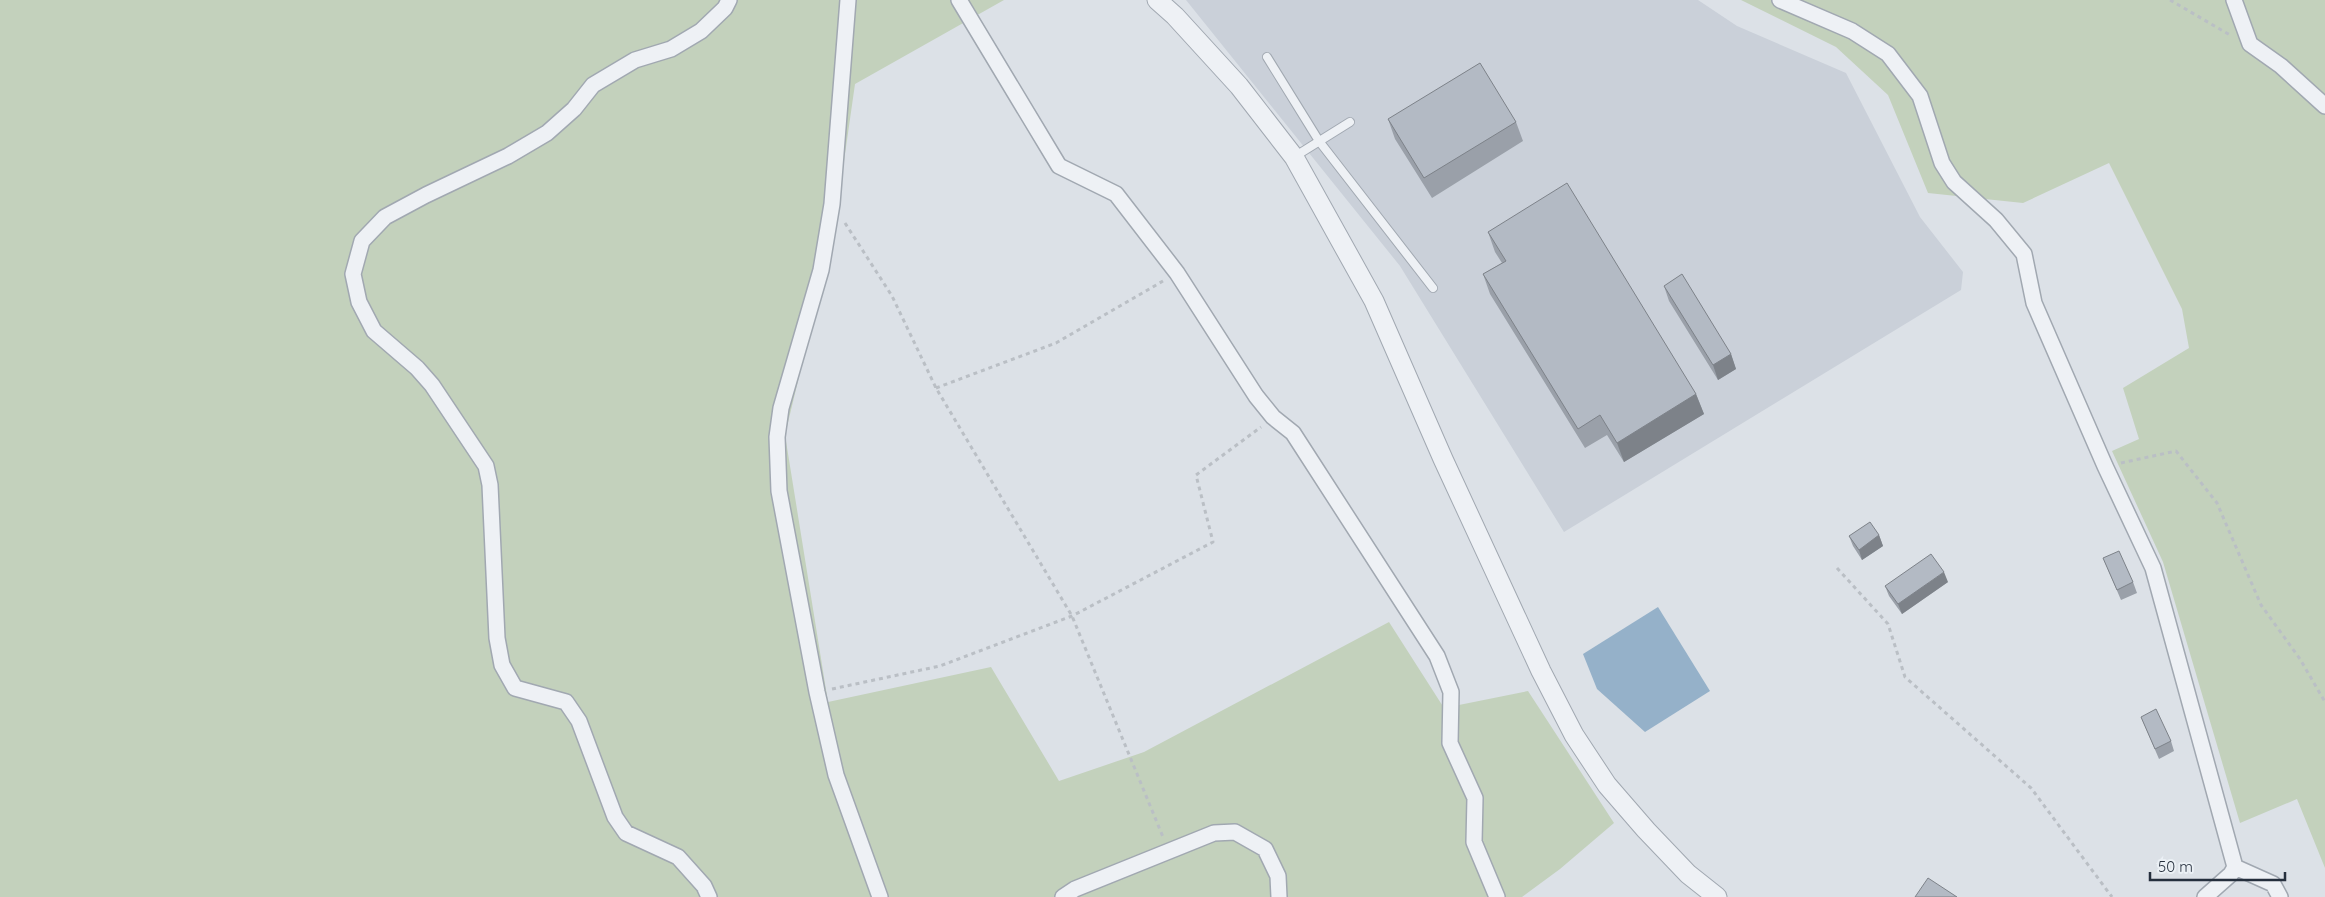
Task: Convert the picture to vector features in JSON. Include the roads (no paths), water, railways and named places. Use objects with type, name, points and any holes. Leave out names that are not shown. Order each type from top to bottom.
[{"type":"street","points":[[709,897],[704,886],[678,857],[626,833],[615,817],[579,721],[566,702],[515,688],[502,665],[497,638],[490,485],[486,466],[427,380],[417,368],[374,331],[359,302],[353,274],[362,241],[385,217],[508,156],[547,133],[574,109],[593,85],[635,60],[671,49],[701,31],[725,8],[729,0]]},
{"type":"street","points":[[848,0],[832,204],[821,270],[781,408],[777,437],[779,491],[817,692],[836,775],[880,897]]},
{"type":"street","points":[[959,0],[1059,166],[1116,194],[1177,274],[1256,396],[1273,417],[1293,433],[1438,656],[1451,692],[1450,743],[1475,798],[1474,842],[1497,897]]},
{"type":"street","points":[[1157,0],[1175,16],[1238,86],[1294,157],[1374,301],[1451,476],[1541,670],[1574,735],[1607,785],[1646,830],[1688,874],[1717,897]]},
{"type":"street","points":[[1780,0],[1852,31],[1888,54],[1920,96],[1942,163],[1954,182],[1996,220],[2024,254],[2034,303],[2152,568],[2235,867],[2231,874],[2205,897]]},
{"type":"street","points":[[2234,0],[2250,44],[2281,66],[2325,106]]},
{"type":"street","points":[[1063,897],[1075,889],[1180,849],[1214,833],[1235,832],[1265,849],[1278,876],[1279,897]]},
{"type":"street","points":[[2235,867],[2273,884],[2280,897]]},
{"type":"lane","points":[[1267,57],[1319,142],[1433,288]]},
{"type":"lane","points":[[1294,157],[1350,122]]},
{"type":"water","points":[[1658,607],[1710,691],[1645,732],[1597,689],[1583,654]]}]
